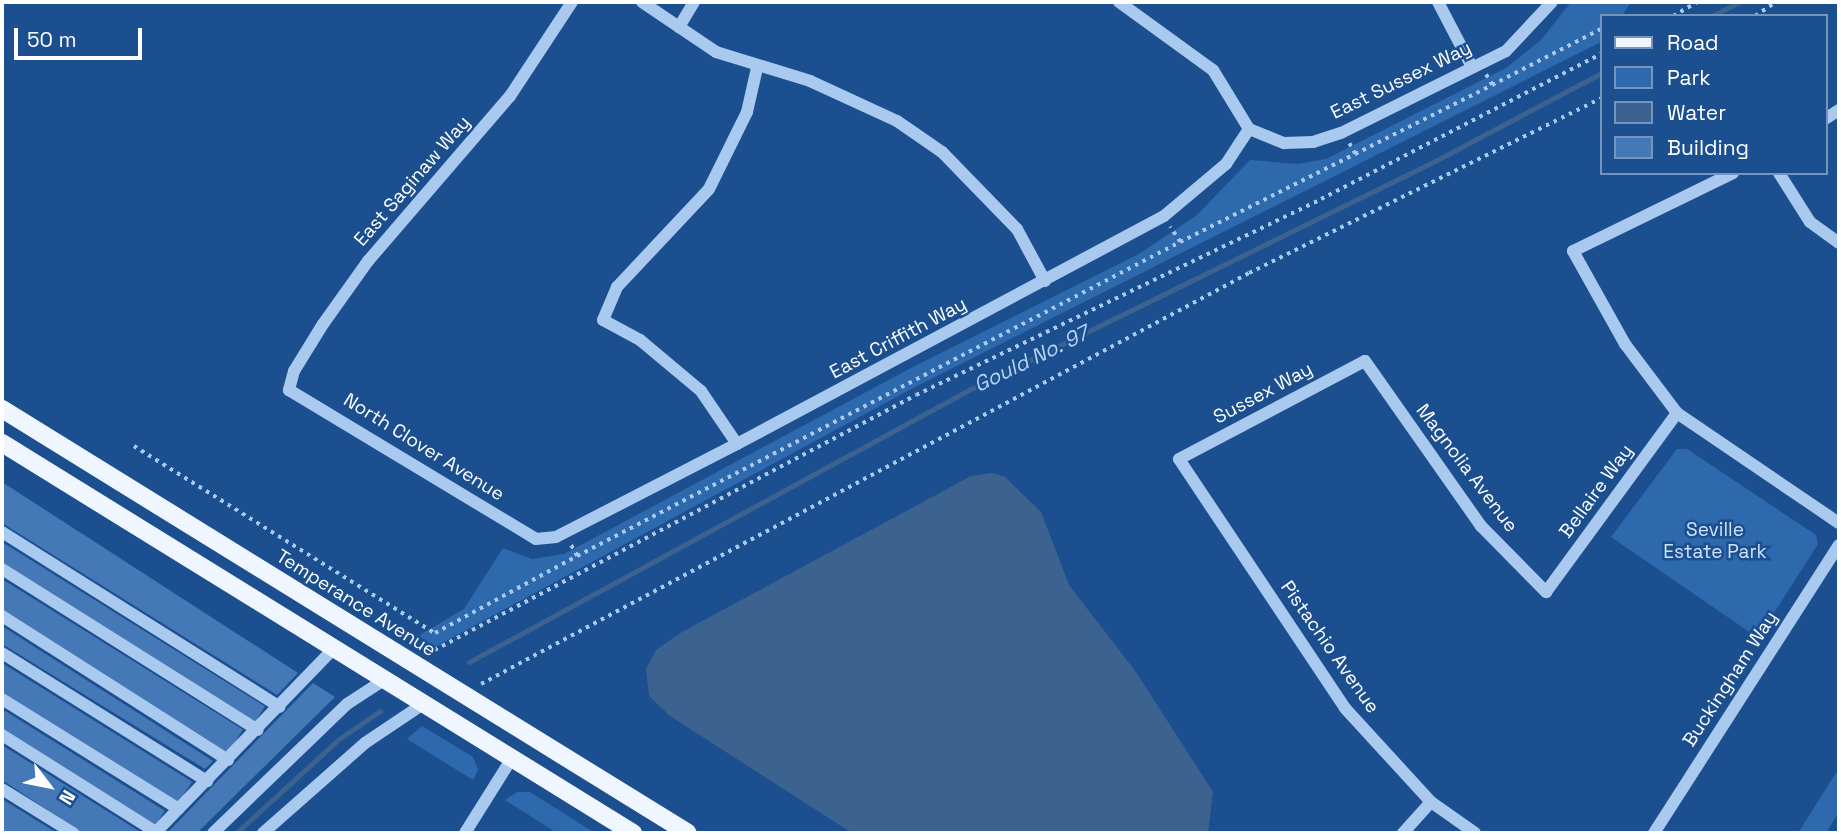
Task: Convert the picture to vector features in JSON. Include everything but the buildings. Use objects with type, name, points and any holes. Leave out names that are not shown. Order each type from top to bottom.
[{"type":"main road","name":"Temperance Avenue","points":[[2,409],[682,829]]},
{"type":"main road","points":[[2,443],[633,833]]},
{"type":"main road","points":[[512,758],[542,756],[648,822],[682,829]]},
{"type":"street","name":"East Saginaw Way","points":[[289,390],[294,372],[323,324],[368,261],[510,96],[572,2]]},
{"type":"street","points":[[642,2],[716,52],[757,68],[810,81],[897,121],[942,152],[1017,229],[1045,281]]},
{"type":"street","points":[[679,27],[694,2]]},
{"type":"street","points":[[1119,2],[1213,70],[1248,129]]},
{"type":"street","points":[[1438,2],[1476,65]]},
{"type":"street","name":"East Sussex Way","points":[[1248,129],[1284,143],[1313,142],[1343,131],[1506,51],[1552,2]]},
{"type":"street","points":[[737,444],[701,391],[640,340],[603,320],[604,310],[617,287],[709,189],[747,112],[757,68]]},
{"type":"street","name":"East Criffith Way","points":[[536,539],[564,533],[737,444],[1164,216],[1226,164],[1248,129]]},
{"type":"street","points":[[1729,175],[1573,251],[1625,344],[1676,413],[1839,523]]},
{"type":"street","points":[[1780,175],[1810,222],[1839,243]]},
{"type":"street","name":"Sussex Way","points":[[1179,459],[1364,361]]},
{"type":"street","name":"Magnolia Avenue","points":[[1364,361],[1482,526],[1546,592]]},
{"type":"street","name":"North Clover Avenue","points":[[289,390],[536,539]]},
{"type":"street","name":"Bellaire Way","points":[[1546,592],[1676,413]]},
{"type":"street","name":"Pistachio Avenue","points":[[1179,459],[1345,708],[1431,802],[1475,833]]},
{"type":"street","points":[[2,532],[280,707]]},
{"type":"street","name":"Buckingham Way","points":[[1654,833],[1839,545]]},
{"type":"street","points":[[2,569],[258,730]]},
{"type":"street","points":[[2,616],[228,760]]},
{"type":"street","points":[[2,735],[156,832],[258,730],[333,649]]},
{"type":"street","points":[[2,653],[207,781]]},
{"type":"street","points":[[213,833],[347,704],[384,680]]},
{"type":"street","points":[[2,699],[179,809]]},
{"type":"street","points":[[263,833],[365,743],[423,704]]},
{"type":"street","points":[[465,833],[512,758]]},
{"type":"street","points":[[2,789],[73,833]]},
{"type":"street","points":[[1403,833],[1431,802]]},
{"type":"path","points":[[1677,14],[1698,2]]},
{"type":"path","points":[[1758,14],[1776,2]]},
{"type":"path","points":[[134,446],[435,633],[577,556],[1180,242],[1600,30]]},
{"type":"path","points":[[414,663],[916,395],[1321,199],[1600,55]]},
{"type":"path","points":[[1476,65],[1492,85]]},
{"type":"path","points":[[463,693],[1249,273],[1600,98]]},
{"type":"path","points":[[1343,131],[1355,154]]},
{"type":"path","points":[[1164,216],[1180,242]]},
{"type":"path","points":[[564,533],[577,556]]},
{"type":"green space","points":[[1571,2],[1631,2],[1623,14],[1600,14],[1600,43],[913,388],[435,647],[418,636],[464,609],[503,548],[532,559],[564,554],[911,368],[1139,254],[1197,215],[1250,160],[1298,164],[1326,159],[1506,68],[1541,40]]},
{"type":"green space","name":"Seville Estate Park","points":[[1677,449],[1687,449],[1816,535],[1818,544],[1758,638],[1611,537]]},
{"type":"green space","points":[[422,726],[473,757],[478,770],[473,780],[407,739]]},
{"type":"green space","points":[[1839,768],[1839,812],[1826,833],[1798,833]]},
{"type":"green space","points":[[517,792],[530,792],[595,833],[557,833],[505,800]]},
{"type":"water","points":[[992,473],[1005,477],[1041,512],[1069,585],[1136,672],[1213,792],[1208,833],[852,833],[670,716],[649,696],[646,669],[656,650],[682,632],[971,476]]},
{"type":"waterway","name":"Gould No. 97","points":[[1716,14],[1739,2]]},
{"type":"waterway","name":"Gould No. 97","points":[[469,662],[969,390],[1437,160],[1600,74]]},
{"type":"waterway","name":"Gould No. 97","points":[[236,833],[339,739],[380,711]]}]
